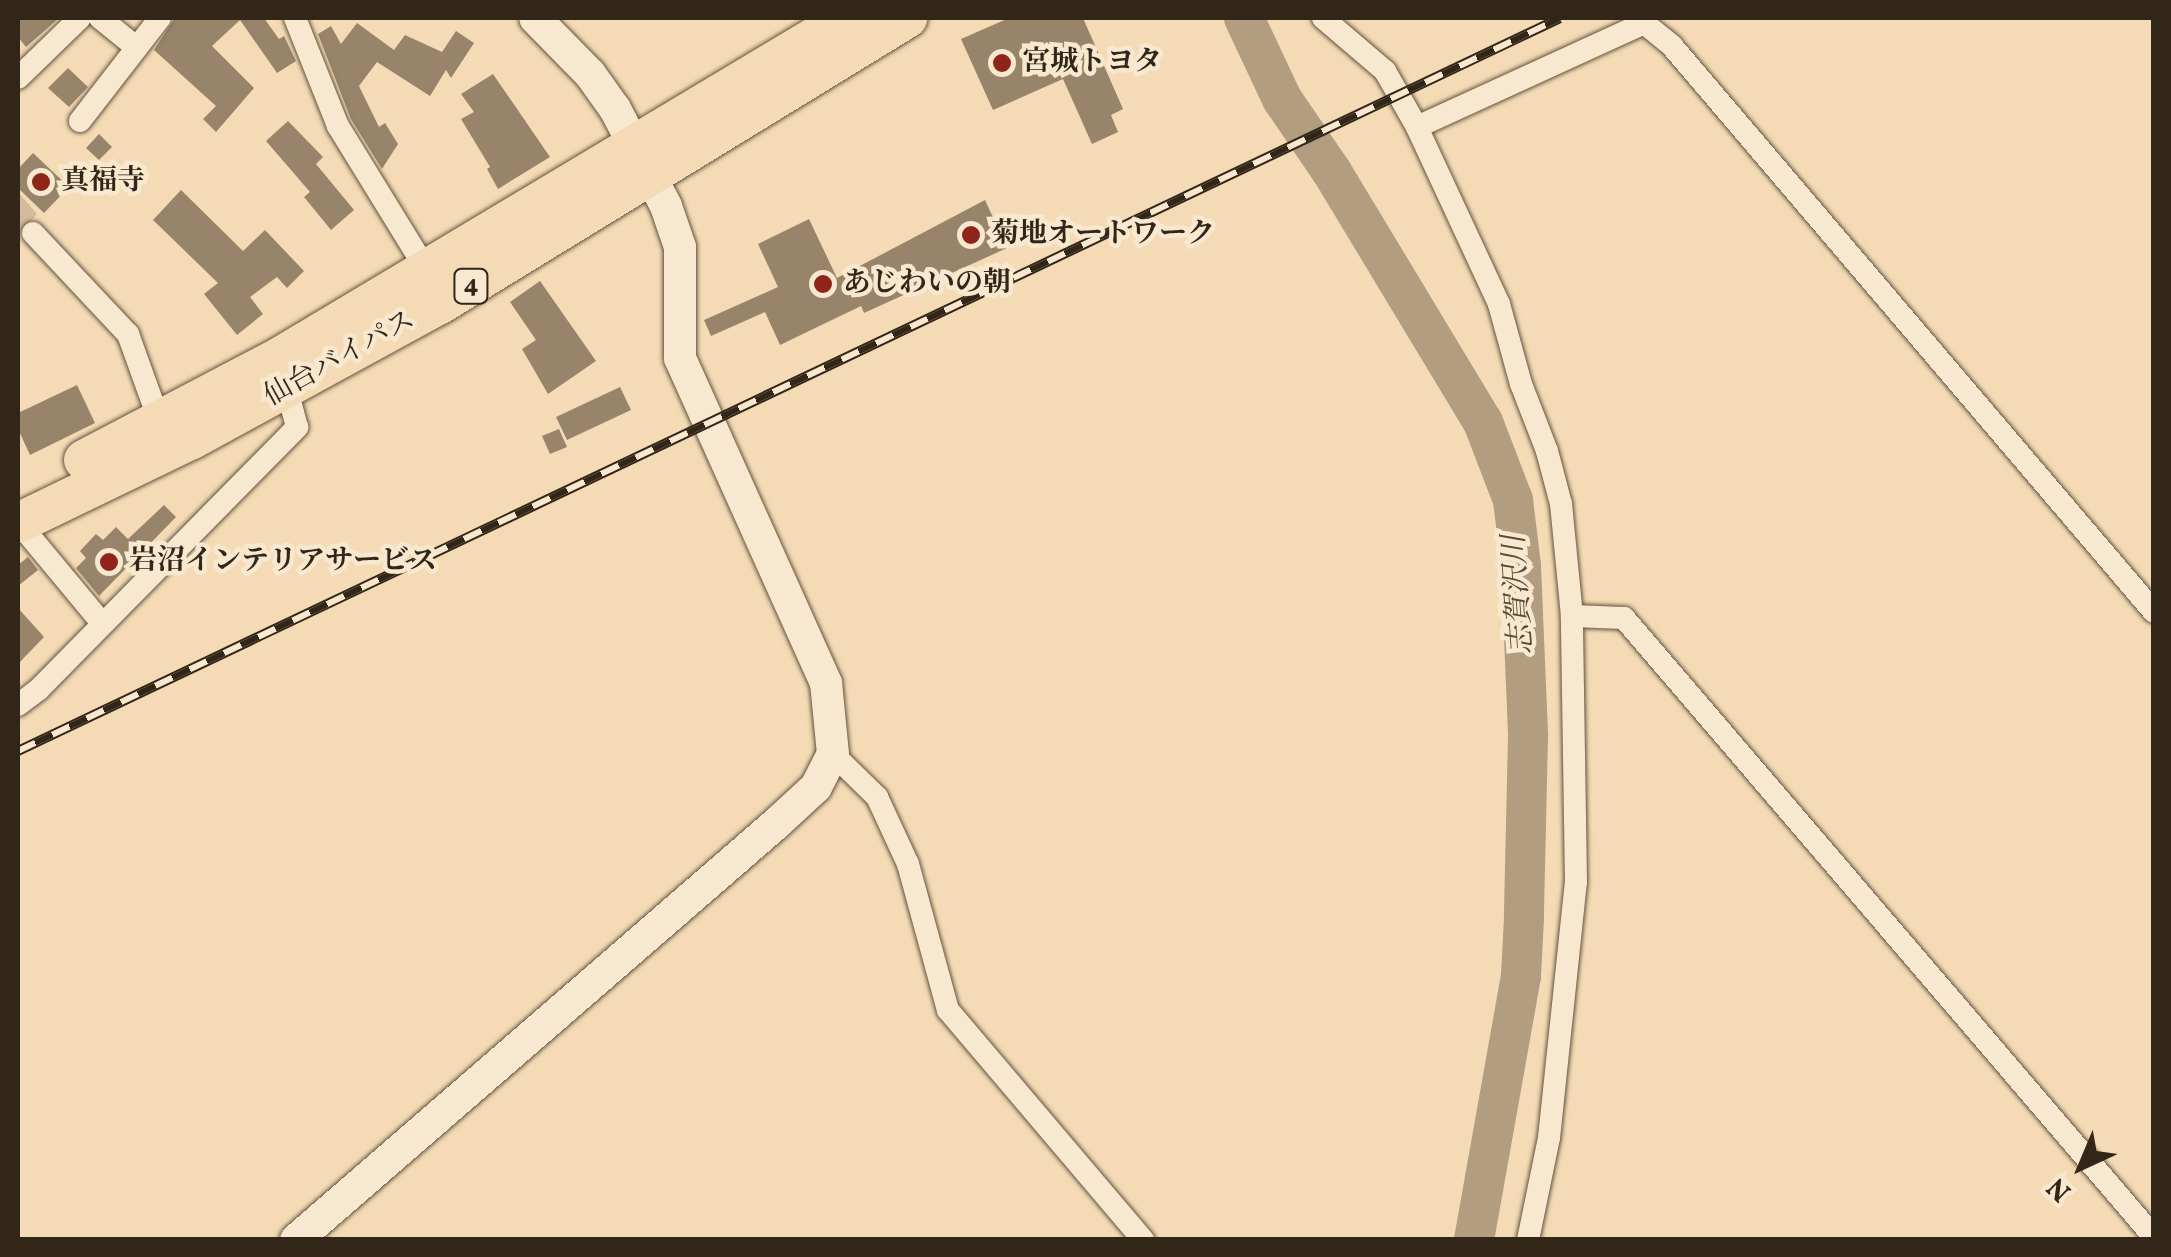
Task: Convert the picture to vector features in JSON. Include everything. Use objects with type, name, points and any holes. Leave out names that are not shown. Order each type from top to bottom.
[{"type":"highway","name":"仙台バイパス","points":[[18,522],[287,389],[500,270],[642,161],[847,18]]},
{"type":"highway","name":"仙台バイパス","points":[[18,493],[160,423],[426,269],[642,161],[907,18]]},
{"type":"street","points":[[18,78],[80,18]]},
{"type":"street","points":[[100,18],[136,47]]},
{"type":"street","points":[[80,121],[160,18]]},
{"type":"street","points":[[296,18],[338,126],[426,269]]},
{"type":"street","points":[[296,1240],[790,811],[816,787],[833,754],[826,684],[680,358],[680,248],[642,161],[590,74],[535,18]]},
{"type":"street","points":[[1324,18],[1385,71],[1417,127],[1500,304],[1520,384],[1547,451],[1561,504],[1572,616],[1576,882],[1550,1138],[1528,1240]]},
{"type":"street","points":[[1417,127],[1644,23],[1672,46],[2154,612]]},
{"type":"street","points":[[33,233],[128,334],[160,423]]},
{"type":"street","points":[[18,705],[298,427],[287,389]]},
{"type":"street","points":[[18,522],[102,622]]},
{"type":"street","points":[[1572,616],[1624,618],[2154,1237]]},
{"type":"street","points":[[833,754],[877,798],[908,864],[948,1010],[1143,1240]]},
{"type":"shaded area","points":[[18,192],[37,214],[18,234]]},
{"type":"building","points":[[18,18],[59,18],[26,47],[18,37]]},
{"type":"building","points":[[175,18],[264,18],[279,39],[284,36],[296,61],[277,73],[240,20],[212,46],[254,88],[216,132],[203,119],[216,106],[154,50]]},
{"type":"building","points":[[1009,18],[1083,18],[1123,109],[1111,115],[1118,132],[1092,144],[1063,79],[993,110],[961,39]]},
{"type":"building","points":[[357,23],[394,50],[405,35],[442,52],[456,31],[474,43],[451,78],[446,70],[430,96],[377,62],[359,86],[379,127],[385,123],[398,144],[382,169],[351,119],[318,34],[331,26],[341,44]]},
{"type":"building","points":[[68,68],[88,87],[69,107],[48,88]]},
{"type":"building","points":[[493,74],[550,157],[498,189],[487,169],[490,167],[461,119],[474,112],[461,94]]},
{"type":"building","points":[[288,121],[323,157],[316,164],[354,210],[331,230],[304,197],[310,192],[266,141]]},
{"type":"building","points":[[99,134],[112,147],[99,160],[86,148]]},
{"type":"building","points":[[33,153],[69,187],[44,213],[18,188],[18,169]]},
{"type":"building","points":[[181,190],[243,251],[265,230],[304,271],[287,288],[277,277],[250,297],[263,314],[237,335],[204,294],[218,283],[153,220]]},
{"type":"building","points":[[985,200],[1007,248],[864,313],[861,306],[780,345],[765,312],[711,336],[704,320],[778,287],[758,244],[809,219],[837,278]]},
{"type":"building","points":[[540,281],[596,361],[548,394],[522,349],[536,340],[510,302]]},
{"type":"building","points":[[77,385],[95,423],[30,455],[18,429],[18,413]]},
{"type":"building","points":[[620,387],[631,410],[567,440],[556,417]]},
{"type":"building","points":[[559,429],[567,447],[550,454],[542,436]]},
{"type":"building","points":[[164,505],[176,517],[99,596],[76,568],[86,558],[80,551],[96,534],[103,540],[116,527],[128,539]]},
{"type":"building","points":[[28,557],[38,570],[18,586],[18,565]]},
{"type":"building","points":[[18,608],[44,637],[18,664]]},
{"type":"waterway","name":"志賀沢川","points":[[1244,18],[1282,99],[1332,172],[1483,422],[1513,500],[1521,566],[1528,736],[1521,976],[1474,1240]]},
{"type":"railway","points":[[18,751],[1560,18]]},
{"type":"place","name":"宮城トヨタ","points":[[1002,63]]},
{"type":"place","name":"真福寺","points":[[41,182]]},
{"type":"place","name":"菊地オートワーク","points":[[971,235]]},
{"type":"place","name":"あじわいの朝","points":[[823,284]]},
{"type":"place","name":"岩沼インテリアサービス","points":[[109,562]]}]
